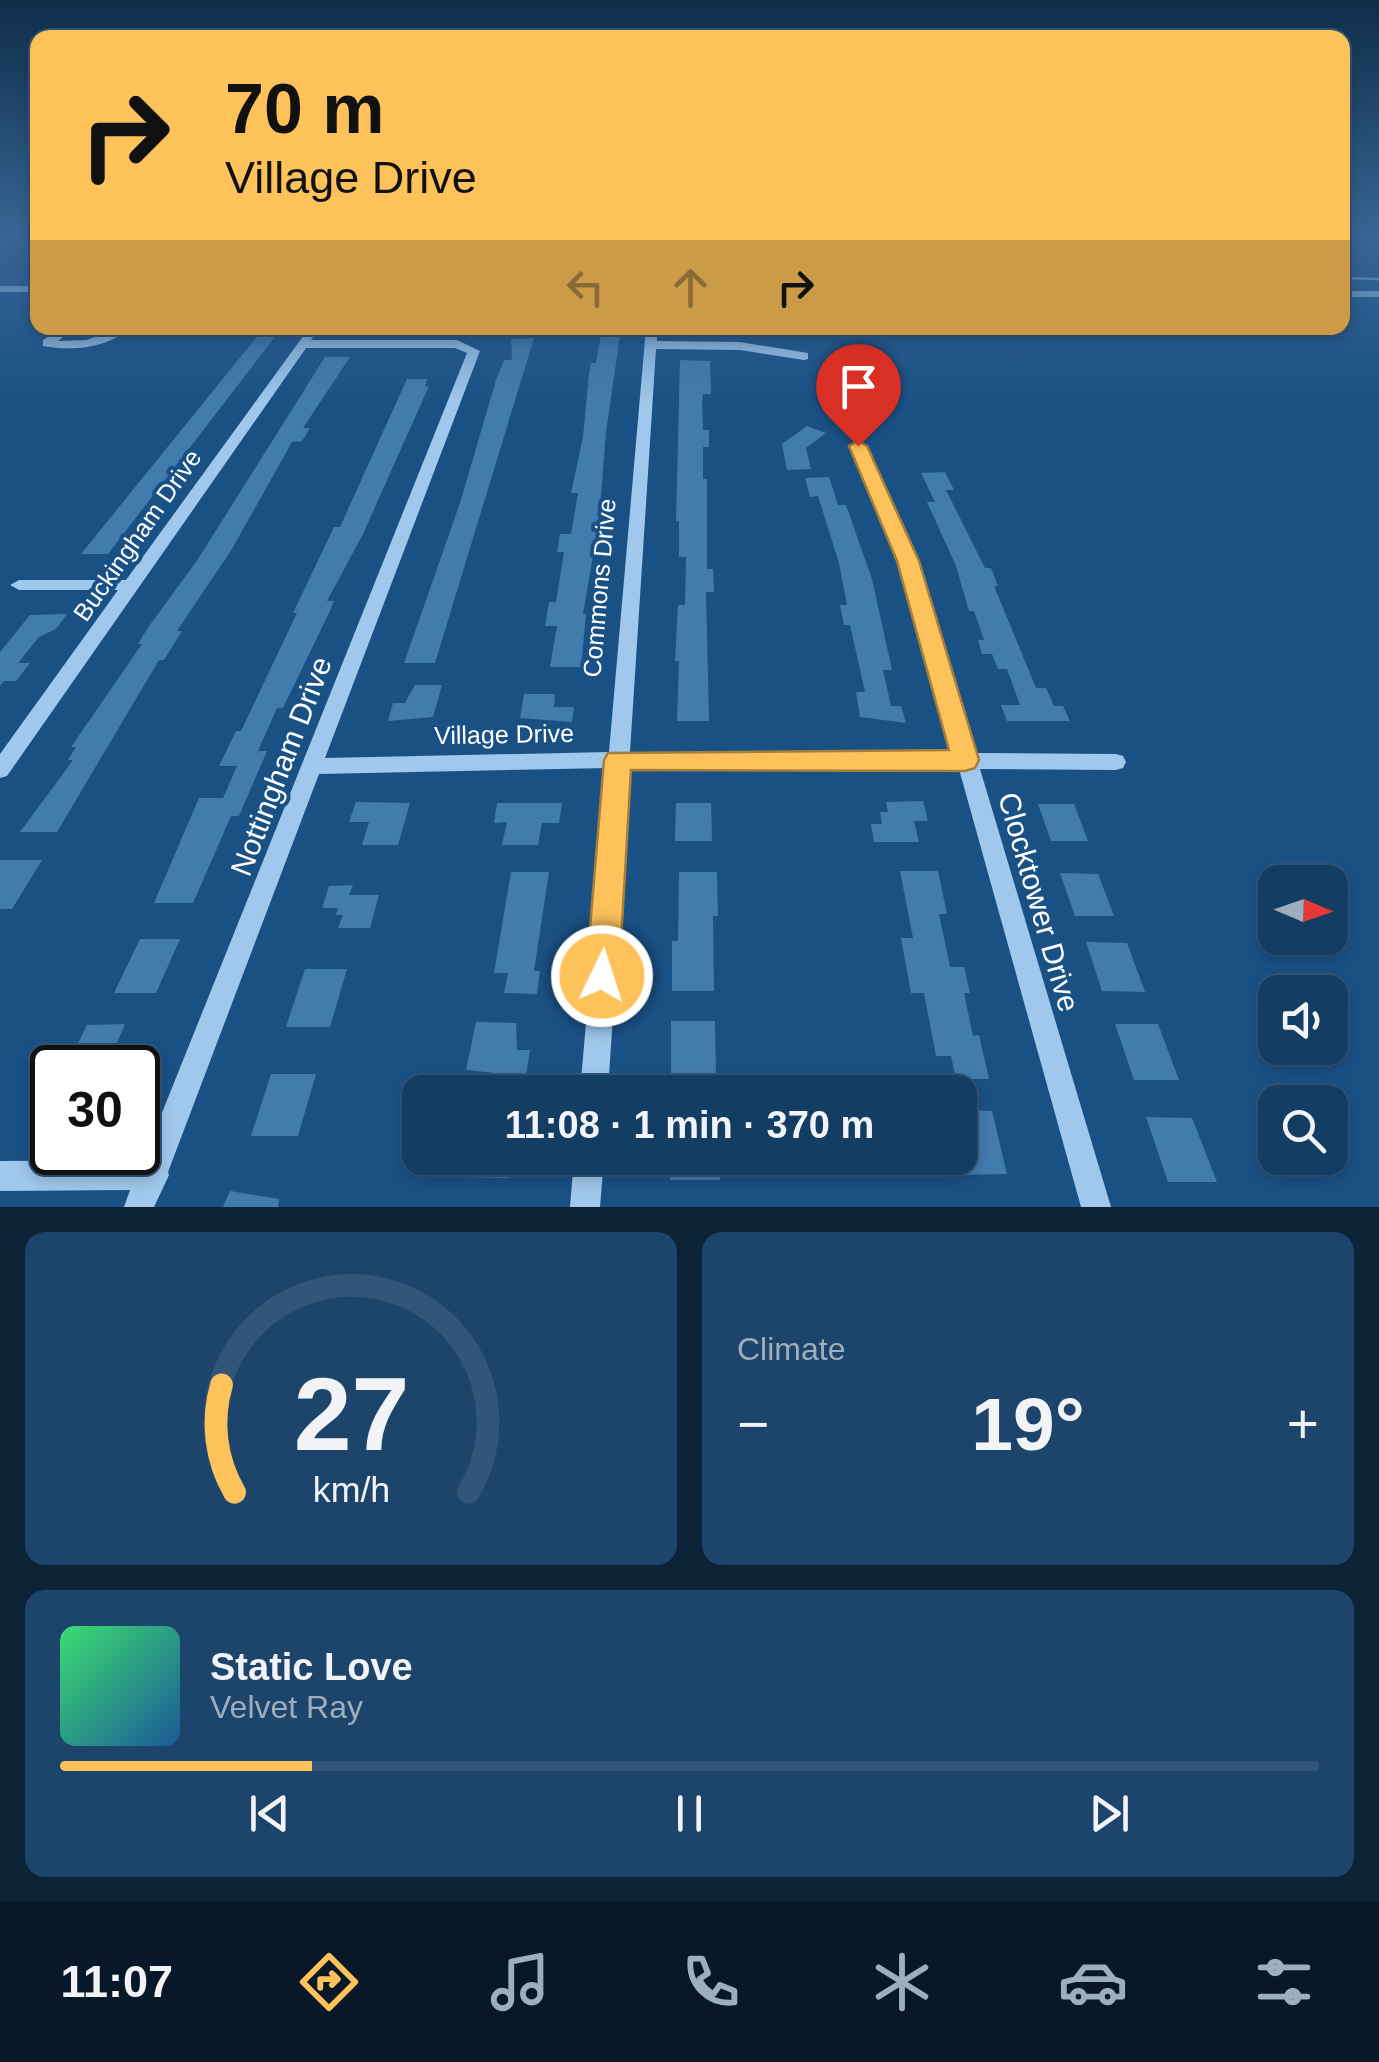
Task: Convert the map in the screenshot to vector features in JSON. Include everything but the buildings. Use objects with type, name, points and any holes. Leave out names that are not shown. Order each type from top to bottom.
[{"type":"street","points":[[1350,294],[1379,294]]},
{"type":"street","points":[[58,335],[46,343],[86,345],[114,335]]},
{"type":"street","name":"Buckingham Drive","points":[[0,770],[309,335]]},
{"type":"street","points":[[652,336],[804,356]]},
{"type":"street","name":"Commons Drive","points":[[595,1075],[652,336]]},
{"type":"street","name":"Nottingham Drive","points":[[160,1160],[474,350],[303,344]]},
{"type":"street","name":"Clocktower Drive","points":[[858,446],[908,561],[1096,1207]]},
{"type":"street","points":[[19,585],[133,584]]},
{"type":"street","name":"Village Drive","points":[[314,766],[618,760],[1116,762]]},
{"type":"street","points":[[0,1176],[154,1175]]},
{"type":"street","name":"Nottingham Drive","points":[[139,1207],[154,1175]]},
{"type":"street","points":[[586,1207],[588,1175]]},
{"type":"route","points":[[602,976],[618,760],[965,760],[908,561],[858,446]]}]
